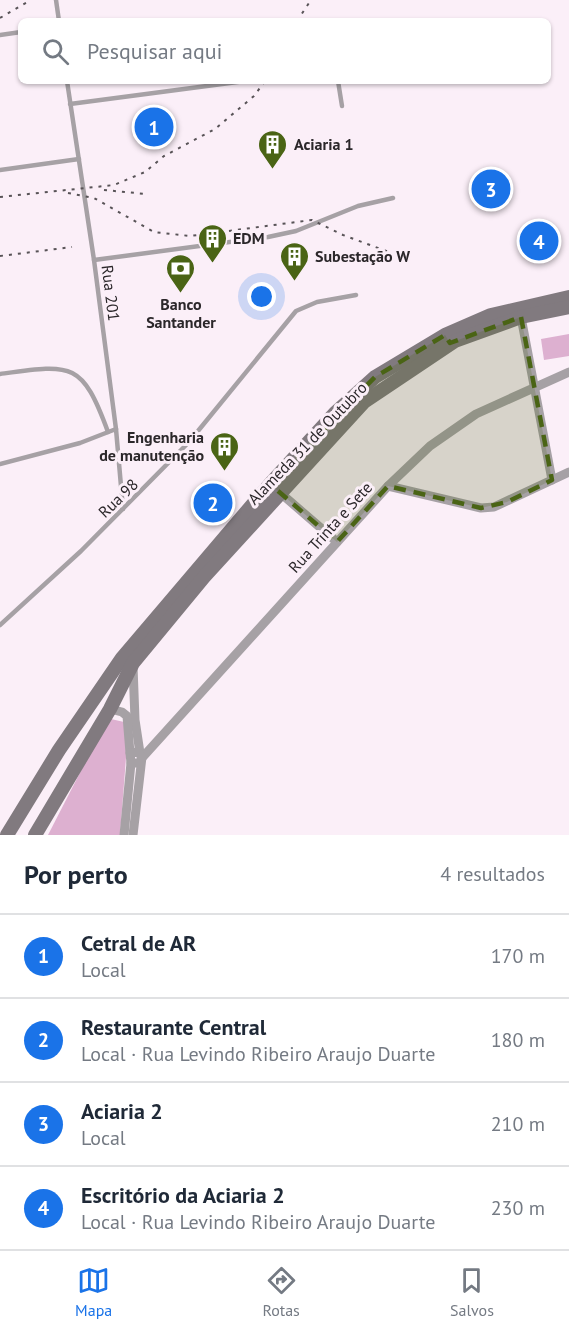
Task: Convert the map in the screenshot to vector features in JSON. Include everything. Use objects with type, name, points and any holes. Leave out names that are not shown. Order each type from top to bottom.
[{"type":"main road","points":[[128,660],[270,484],[335,413],[375,377],[490,315],[569,297]]},
{"type":"main road","name":"Alameda 31 de Outubro","points":[[7,835],[59,750],[128,660],[364,402],[448,339],[521,317],[569,307]]},
{"type":"main road","name":"Alameda 31 de Outubro","points":[[35,835],[110,709],[128,660]]},
{"type":"main road","points":[[59,750],[78,764]]},
{"type":"street","points":[[521,317],[536,385],[552,480]]},
{"type":"street","name":"Rua Trinta e Sete","points":[[137,757],[151,750],[388,486],[430,446],[466,420],[536,385],[569,372]]},
{"type":"street","points":[[388,486],[481,508],[507,502],[569,472]]},
{"type":"street","points":[[270,484],[337,542]]},
{"type":"street","points":[[128,660],[137,757],[132,835]]},
{"type":"street","points":[[110,709],[127,716],[137,757],[124,835]]},
{"type":"lane","points":[[56,0],[59,18]]},
{"type":"lane","points":[[0,35],[18,32]]},
{"type":"lane","name":"Rua 201","points":[[67,84],[94,260],[116,429],[123,509]]},
{"type":"lane","points":[[70,104],[222,84]]},
{"type":"lane","points":[[338,84],[342,106]]},
{"type":"lane","points":[[0,170],[79,159]]},
{"type":"lane","points":[[357,197],[358,206]]},
{"type":"lane","points":[[94,260],[268,237],[296,231],[358,206],[393,198]]},
{"type":"lane","name":"Rua 98","points":[[0,625],[123,509],[189,442],[242,380],[296,310],[311,303],[356,294]]},
{"type":"lane","points":[[0,374],[43,368],[72,372],[85,382],[95,396],[108,432]]},
{"type":"lane","points":[[0,464],[80,443],[116,429]]},
{"type":"highlighted area","points":[[521,317],[552,480],[507,502],[481,508],[388,486],[337,542],[270,484],[375,377],[445,335],[450,343]]},
{"type":"shaded area","points":[[569,334],[569,356],[544,360],[541,339]]},
{"type":"shaded area","points":[[111,719],[124,722],[128,732],[120,835],[48,835],[105,724]]},
{"type":"railway","points":[[0,18],[31,0]]},
{"type":"railway","points":[[299,18],[311,0]]},
{"type":"railway","points":[[0,197],[114,185],[145,172],[164,156],[215,129],[254,96],[263,84]]},
{"type":"railway","points":[[104,190],[146,194]]},
{"type":"railway","points":[[68,193],[94,198],[154,232],[190,236],[312,220],[343,235],[389,252]]},
{"type":"railway","points":[[0,256],[72,247]]},
{"type":"place","name":"Cetral de AR","points":[[154,127]]},
{"type":"place","name":"Aciaria 1","points":[[273,170]]},
{"type":"place","name":"Aciaria 2","points":[[491,189]]},
{"type":"place","name":"Escritório da Aciaria 2","points":[[539,241]]},
{"type":"place","name":"EDM","points":[[212,264]]},
{"type":"place","name":"Subestação W","points":[[294,282]]},
{"type":"place","name":"Banco Santander","points":[[181,294]]},
{"type":"place","name":"Engenharia de manutenção","points":[[225,472]]},
{"type":"place","name":"Restaurante Central","points":[[213,503]]}]
